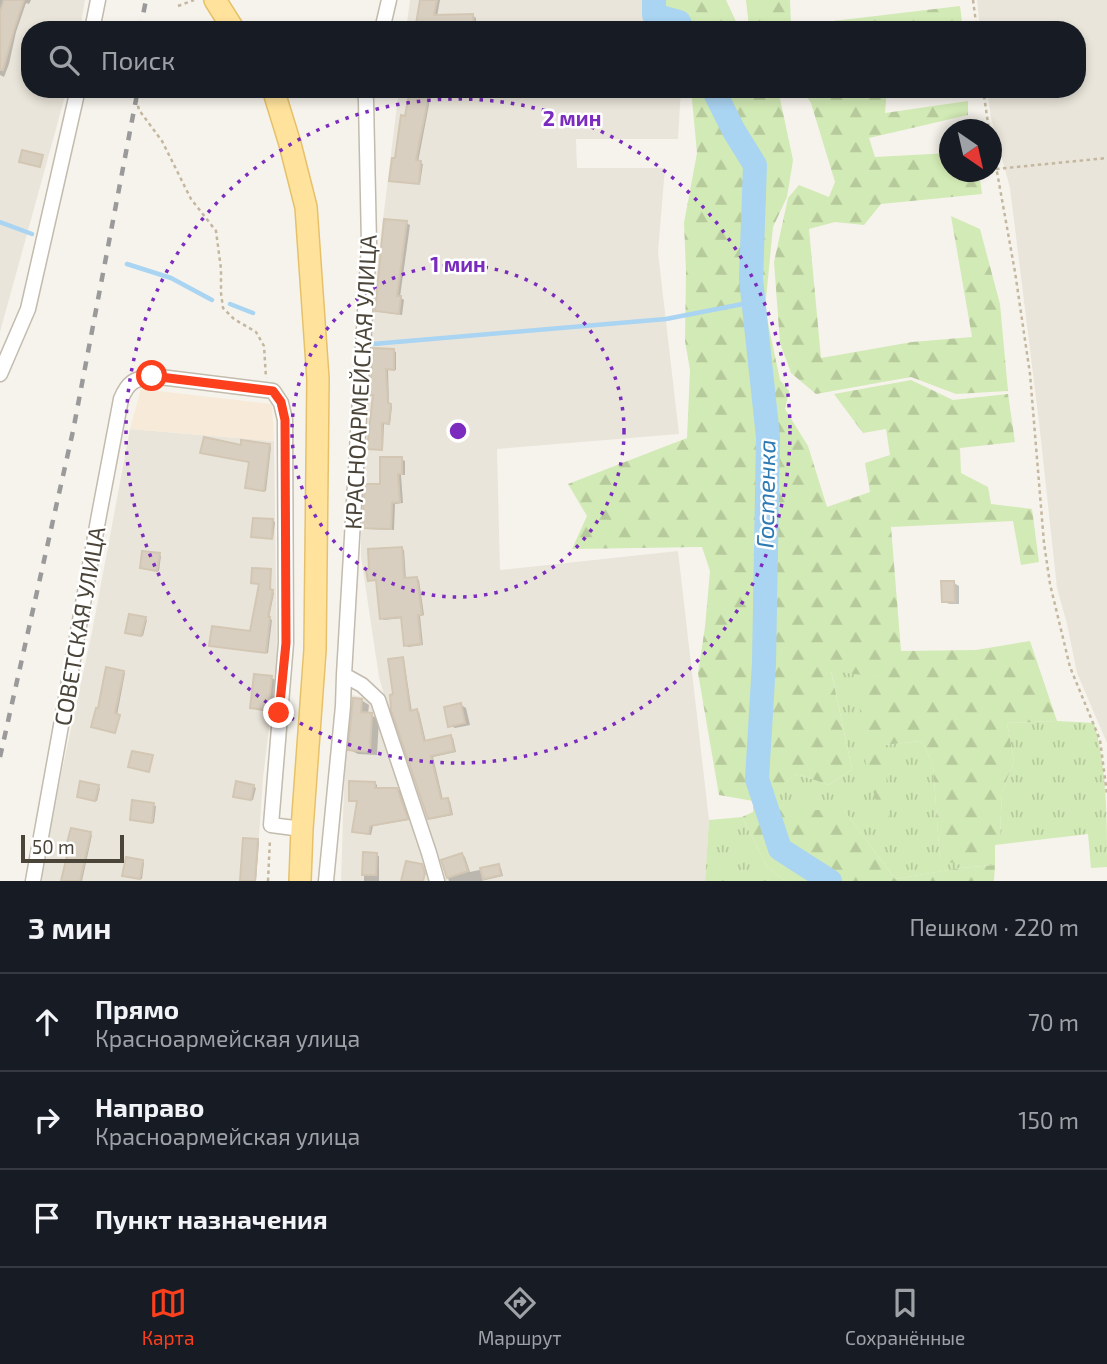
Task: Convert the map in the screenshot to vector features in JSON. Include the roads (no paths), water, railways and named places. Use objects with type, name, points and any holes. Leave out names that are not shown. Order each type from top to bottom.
[{"type":"main road","points":[[215,0],[228,21]]},
{"type":"main road","points":[[230,0],[241,21]]},
{"type":"main road","name":"КРАСНОАРМЕЙСКАЯ УЛИЦА","points":[[265,98],[289,170],[311,277]]},
{"type":"main road","name":"КРАСНОАРМЕЙСКАЯ УЛИЦА","points":[[276,98],[306,207],[318,379],[315,636],[300,881]]},
{"type":"street","points":[[94,21],[97,0]]},
{"type":"street","points":[[384,21],[389,0]]},
{"type":"street","points":[[0,374],[28,309],[76,98]]},
{"type":"street","name":"КРАСНОАРМЕЙСКАЯ УЛИЦА","points":[[326,881],[343,706],[369,244],[366,98]]},
{"type":"street","name":"СОВЕТСКАЯ УЛИЦА","points":[[33,881],[121,399],[126,387],[138,378],[152,376],[273,391],[281,402],[285,420],[286,643],[271,825],[302,829]]},
{"type":"street","points":[[344,675],[362,685],[378,700],[437,881]]},
{"type":"waterway","name":"Гостенка","points":[[654,0],[654,15],[675,21]]},
{"type":"waterway","name":"Гостенка","points":[[718,98],[755,165],[751,279],[768,437],[764,663],[757,779],[780,849],[830,881]]},
{"type":"waterway","points":[[0,222],[32,234]]},
{"type":"waterway","points":[[127,264],[171,278],[212,300]]},
{"type":"waterway","points":[[373,344],[666,319],[753,302]]},
{"type":"waterway","points":[[230,304],[253,313]]},
{"type":"railway","points":[[142,21],[146,0]]},
{"type":"railway","points":[[0,757],[73,431],[136,98]]}]
